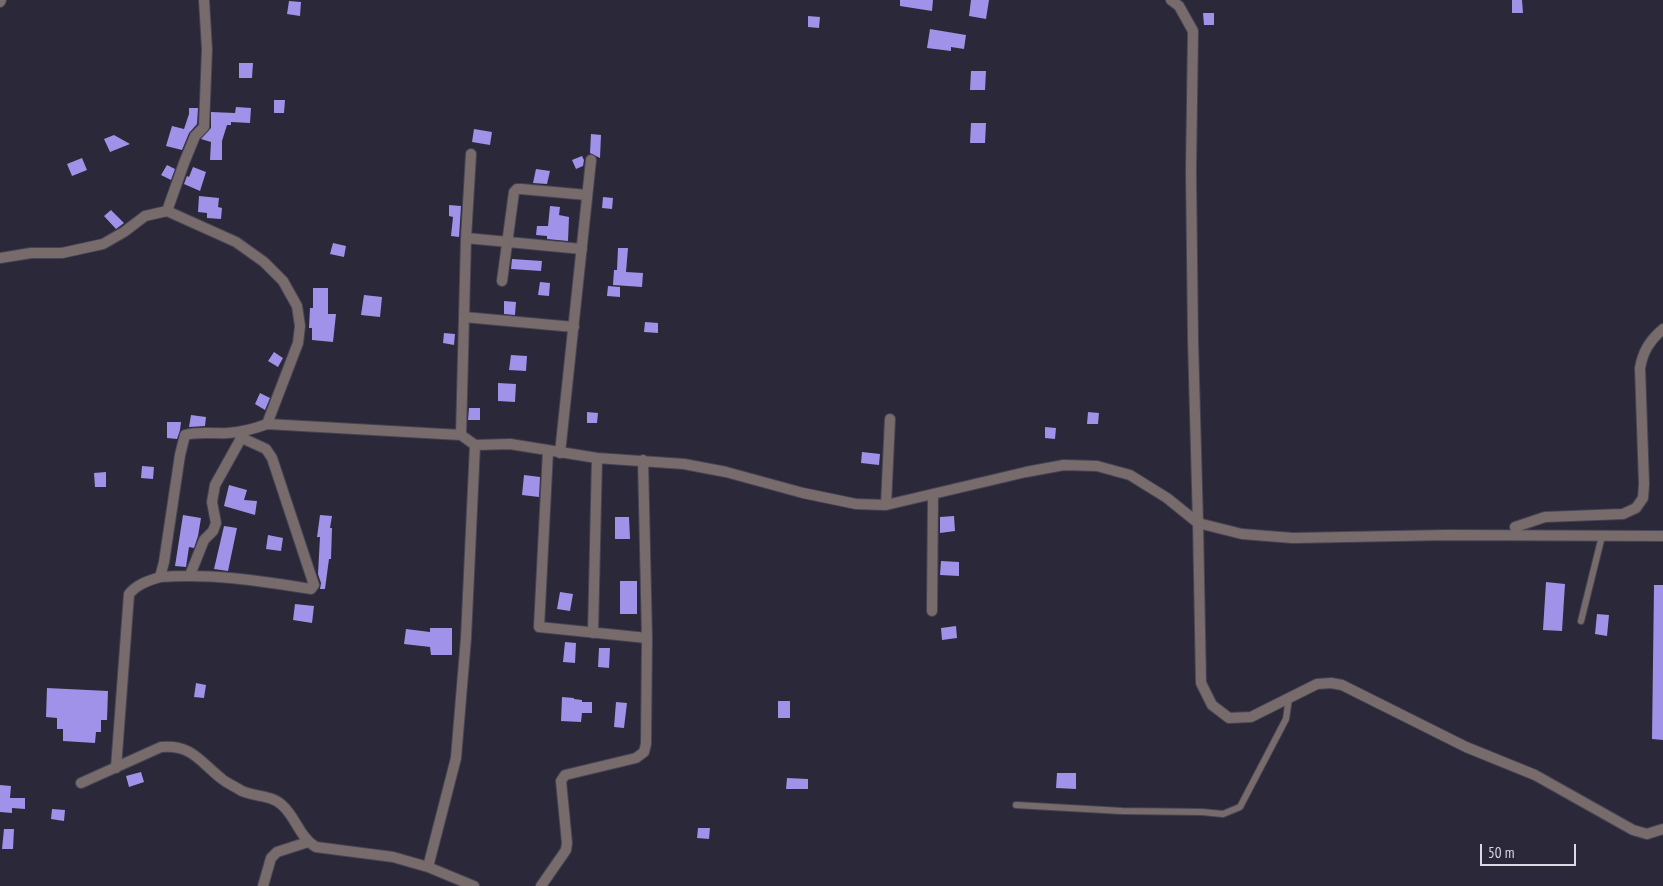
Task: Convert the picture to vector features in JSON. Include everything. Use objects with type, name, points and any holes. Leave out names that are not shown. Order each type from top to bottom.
[{"type":"street","points":[[167,211],[195,136],[204,127],[207,49],[204,0]]},
{"type":"street","points":[[1177,2],[1193,31],[1192,304],[1201,683],[1212,705],[1229,718],[1251,717],[1317,684],[1342,685],[1466,747],[1535,775],[1633,830],[1647,834],[1663,830]]},
{"type":"street","points":[[461,434],[466,238],[471,154]]},
{"type":"street","points":[[560,453],[591,160]]},
{"type":"street","points":[[502,281],[514,192],[517,189],[588,195]]},
{"type":"street","points":[[0,258],[32,253],[62,253],[103,244],[124,232],[145,216],[167,211],[236,242],[264,262],[283,281],[297,306],[300,326],[298,343],[267,424]]},
{"type":"street","points":[[466,238],[582,250]]},
{"type":"street","points":[[464,317],[574,327]]},
{"type":"street","points":[[1515,528],[1545,517],[1624,514],[1636,508],[1643,498],[1640,368],[1648,343],[1663,329]]},
{"type":"street","points":[[886,506],[890,419]]},
{"type":"street","points":[[160,577],[185,435],[193,433],[243,435],[267,424],[461,434],[475,445],[510,444],[597,458],[684,464],[726,472],[803,493],[856,504],[886,506],[1064,465],[1097,466],[1130,475],[1167,498],[1198,523],[1242,534],[1293,538],[1448,535],[1663,536]]},
{"type":"street","points":[[116,768],[129,594],[134,588],[160,577],[190,575],[230,577],[313,588],[314,585],[272,458],[266,449],[243,435]]},
{"type":"street","points":[[190,575],[204,540],[213,531],[216,523],[212,502],[215,485],[243,435]]},
{"type":"street","points":[[428,867],[456,758],[466,638],[475,445]]},
{"type":"street","points":[[548,451],[539,627],[647,638]]},
{"type":"street","points":[[594,632],[597,458]]},
{"type":"street","points":[[541,886],[566,850],[561,781],[565,775],[636,758],[644,752],[646,744],[647,638],[643,460]]},
{"type":"street","points":[[932,611],[933,494]]},
{"type":"street","points":[[81,783],[160,747],[173,746],[187,749],[206,763],[222,779],[244,792],[273,799],[282,805],[308,842],[316,846],[393,857],[428,867],[474,886]]},
{"type":"street","points":[[263,886],[271,858],[277,852],[308,842]]},
{"type":"lane","points":[[1581,621],[1602,536]]},
{"type":"lane","points":[[1016,806],[1224,814],[1240,807],[1286,719],[1289,698]]},
{"type":"building","points":[[900,0],[933,0],[932,11],[900,6]]},
{"type":"building","points":[[971,0],[989,0],[986,19],[969,16]]},
{"type":"building","points":[[1512,0],[1522,0],[1523,13],[1512,13]]},
{"type":"building","points":[[289,1],[301,2],[300,16],[287,14]]},
{"type":"building","points":[[1203,13],[1214,13],[1214,25],[1204,25]]},
{"type":"building","points":[[808,16],[820,17],[819,28],[808,27]]},
{"type":"building","points":[[930,29],[966,35],[964,49],[951,47],[951,51],[927,48]]},
{"type":"building","points":[[239,63],[253,63],[252,78],[239,78]]},
{"type":"building","points":[[971,71],[986,71],[985,90],[970,90]]},
{"type":"building","points":[[274,100],[285,100],[284,113],[274,113]]},
{"type":"building","points":[[236,107],[251,108],[250,123],[231,122],[231,125],[227,125],[222,141],[222,160],[210,160],[211,142],[201,139],[211,128],[211,112],[235,113]]},
{"type":"building","points":[[189,108],[198,108],[197,124],[189,133],[182,150],[166,146],[172,126],[184,129]]},
{"type":"building","points":[[971,123],[986,123],[985,143],[970,143]]},
{"type":"building","points":[[474,129],[492,132],[490,145],[472,142]]},
{"type":"building","points":[[591,134],[601,135],[600,158],[590,153]]},
{"type":"building","points":[[114,135],[130,144],[110,152],[104,139]]},
{"type":"building","points":[[582,156],[584,160],[583,166],[576,169],[572,160]]},
{"type":"building","points":[[82,158],[87,170],[72,176],[67,164]]},
{"type":"building","points":[[167,165],[175,169],[171,180],[161,175]]},
{"type":"building","points":[[193,167],[206,172],[200,191],[184,184]]},
{"type":"building","points":[[536,169],[550,171],[547,184],[533,183]]},
{"type":"building","points":[[199,196],[219,198],[218,207],[222,208],[221,219],[207,218],[207,213],[198,212]]},
{"type":"building","points":[[603,197],[613,198],[612,209],[602,208]]},
{"type":"building","points":[[449,205],[461,206],[459,237],[451,236],[453,217],[449,216]]},
{"type":"building","points":[[550,206],[560,207],[559,215],[569,217],[568,241],[547,239],[547,236],[536,235],[537,226],[548,226]]},
{"type":"building","points":[[111,210],[124,223],[116,229],[104,216]]},
{"type":"building","points":[[333,243],[346,246],[344,257],[330,254]]},
{"type":"building","points":[[618,248],[628,248],[626,272],[643,273],[642,287],[613,285],[614,270],[617,270]]},
{"type":"building","points":[[512,259],[542,261],[541,271],[511,269]]},
{"type":"building","points":[[540,282],[550,283],[549,296],[538,295]]},
{"type":"building","points":[[608,286],[620,287],[620,297],[607,296]]},
{"type":"building","points":[[313,288],[328,288],[328,314],[336,314],[333,342],[312,340],[312,328],[309,328],[310,308],[313,308]]},
{"type":"building","points":[[364,295],[382,297],[380,317],[361,315]]},
{"type":"building","points":[[504,301],[516,302],[515,315],[504,314]]},
{"type":"building","points":[[645,322],[658,323],[658,333],[644,332]]},
{"type":"building","points":[[444,333],[455,334],[454,345],[443,343]]},
{"type":"building","points":[[274,352],[283,358],[278,367],[268,361]]},
{"type":"building","points":[[511,355],[527,356],[526,371],[509,370]]},
{"type":"building","points":[[498,383],[516,384],[515,402],[498,401]]},
{"type":"building","points":[[260,393],[270,398],[265,410],[255,404]]},
{"type":"building","points":[[469,408],[480,408],[480,420],[468,420]]},
{"type":"building","points":[[587,412],[598,413],[597,423],[587,423]]},
{"type":"building","points":[[1088,412],[1099,413],[1098,424],[1087,424]]},
{"type":"building","points":[[191,415],[206,417],[205,426],[189,427]]},
{"type":"building","points":[[167,422],[181,422],[177,439],[167,438]]},
{"type":"building","points":[[1045,427],[1056,428],[1055,439],[1045,438]]},
{"type":"building","points":[[862,452],[880,454],[879,465],[861,463]]},
{"type":"building","points":[[142,466],[154,467],[153,479],[141,478]]},
{"type":"building","points":[[106,472],[106,487],[95,487],[94,473]]},
{"type":"building","points":[[524,475],[540,477],[539,497],[522,495]]},
{"type":"building","points":[[229,485],[247,490],[244,500],[257,501],[255,515],[224,506]]},
{"type":"building","points":[[183,515],[201,518],[194,548],[189,547],[186,567],[175,566]]},
{"type":"building","points":[[320,515],[332,516],[330,528],[332,528],[331,559],[329,559],[325,589],[320,589],[321,583],[318,574],[320,537],[317,537]]},
{"type":"building","points":[[954,516],[955,531],[940,533],[940,517]]},
{"type":"building","points":[[615,517],[629,517],[630,539],[615,539]]},
{"type":"building","points":[[224,526],[237,528],[228,571],[214,569]]},
{"type":"building","points":[[268,535],[283,538],[281,551],[266,549]]},
{"type":"building","points":[[941,561],[959,562],[959,576],[940,575]]},
{"type":"building","points":[[620,581],[637,581],[637,614],[620,614]]},
{"type":"building","points":[[1546,582],[1565,584],[1562,631],[1543,630]]},
{"type":"building","points":[[1654,585],[1663,585],[1663,740],[1652,739]]},
{"type":"building","points":[[560,592],[573,594],[570,611],[557,609]]},
{"type":"building","points":[[295,604],[314,606],[312,623],[293,620]]},
{"type":"building","points":[[1597,614],[1609,615],[1607,636],[1595,634]]},
{"type":"building","points":[[956,626],[957,638],[942,640],[941,628]]},
{"type":"building","points":[[430,628],[452,628],[452,655],[431,655],[430,647],[404,644],[406,629],[430,632]]},
{"type":"building","points":[[565,642],[576,643],[575,663],[563,662]]},
{"type":"building","points":[[599,648],[610,648],[609,668],[598,667]]},
{"type":"building","points":[[196,683],[206,685],[204,698],[194,697]]},
{"type":"building","points":[[47,688],[108,691],[107,720],[101,720],[101,732],[96,732],[95,743],[63,741],[63,729],[57,729],[57,718],[46,717]]},
{"type":"building","points":[[562,697],[582,700],[582,702],[592,702],[592,713],[582,713],[581,722],[561,721]]},
{"type":"building","points":[[778,701],[790,701],[790,718],[778,718]]},
{"type":"building","points":[[616,702],[627,703],[624,728],[614,727]]},
{"type":"building","points":[[141,772],[144,782],[129,787],[126,776]]},
{"type":"building","points":[[1057,773],[1076,773],[1076,789],[1056,788]]},
{"type":"building","points":[[787,778],[808,779],[808,789],[786,789]]},
{"type":"building","points":[[0,785],[11,786],[10,798],[25,798],[25,809],[12,808],[12,813],[0,812]]},
{"type":"building","points":[[52,809],[65,810],[64,821],[51,819]]},
{"type":"building","points":[[698,828],[710,828],[709,839],[697,838]]},
{"type":"building","points":[[4,829],[14,829],[13,849],[2,849]]}]
